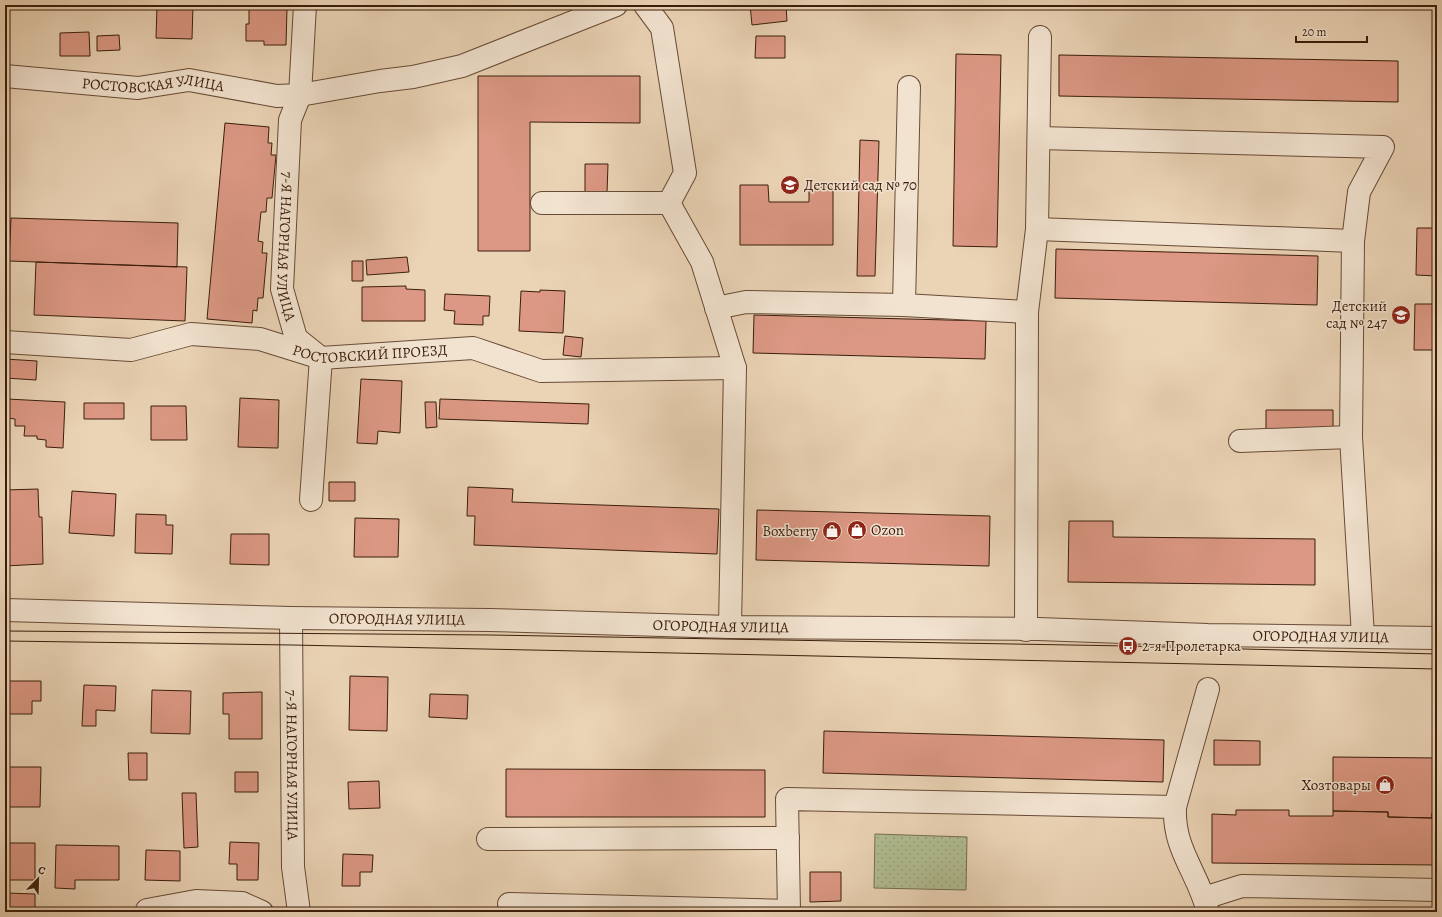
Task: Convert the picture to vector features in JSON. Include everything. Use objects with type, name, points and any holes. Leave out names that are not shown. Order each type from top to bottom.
[{"type":"street","name":"7-Я НАГОРНАЯ УЛИЦА","points":[[305,5],[300,95],[290,120],[282,289],[296,338],[321,358]]},
{"type":"street","name":"РОСТОВСКАЯ УЛИЦА","points":[[5,76],[138,88],[189,80],[277,96],[300,95],[380,81],[413,77],[462,66],[616,5]]},
{"type":"street","points":[[645,5],[662,28],[685,173],[669,203]]},
{"type":"street","points":[[1026,630],[1027,312],[1037,229],[1040,37]]},
{"type":"street","points":[[904,305],[910,87]]},
{"type":"street","points":[[1039,138],[1383,147],[1359,192],[1353,241],[1351,437],[1363,636]]},
{"type":"street","points":[[542,203],[669,203]]},
{"type":"street","points":[[669,203],[702,262],[735,368],[730,627]]},
{"type":"street","points":[[1037,229],[1353,241]]},
{"type":"street","points":[[716,308],[746,302],[904,305],[1027,312]]},
{"type":"street","name":"РОСТОВСКИЙ ПРОЕЗД","points":[[5,342],[131,350],[191,334],[260,339],[321,358],[473,348],[541,371],[735,368]]},
{"type":"street","points":[[311,500],[321,358]]},
{"type":"street","points":[[1240,441],[1351,437]]},
{"type":"street","name":"ОГОРОДНАЯ УЛИЦА","points":[[5,610],[291,618],[490,620],[730,627],[1026,630],[1208,635],[1437,638]]},
{"type":"street","name":"7-Я НАГОРНАЯ УЛИЦА","points":[[291,618],[293,867],[298,912]]},
{"type":"street","points":[[1208,689],[1175,806],[1174,823],[1178,842],[1206,905],[1242,886],[1437,890]]},
{"type":"street","points":[[509,904],[789,912],[787,799],[1175,806]]},
{"type":"street","points":[[488,839],[788,838]]},
{"type":"street","points":[[147,910],[196,901],[242,903],[262,912]]},
{"type":"green space","points":[[875,834],[967,837],[966,890],[874,888]]},
{"type":"building","points":[[157,5],[193,5],[192,39],[156,38]]},
{"type":"building","points":[[249,5],[287,8],[286,45],[264,45],[264,41],[246,41],[246,24],[249,24]]},
{"type":"building","points":[[750,5],[786,5],[787,21],[752,25]]},
{"type":"building","points":[[89,32],[90,56],[60,56],[60,33]]},
{"type":"building","points":[[119,35],[120,50],[97,51],[97,36]]},
{"type":"building","points":[[756,36],[785,36],[785,58],[755,58]]},
{"type":"building","points":[[956,54],[1001,55],[997,247],[953,246]]},
{"type":"building","points":[[1059,55],[1398,61],[1398,102],[1059,96]]},
{"type":"building","points":[[478,76],[640,76],[640,123],[530,122],[530,251],[478,251]]},
{"type":"building","points":[[5,105],[9,105],[8,147],[5,147]]},
{"type":"building","points":[[225,123],[269,127],[268,143],[272,143],[271,155],[276,155],[272,198],[267,198],[266,212],[261,212],[258,241],[263,242],[262,253],[267,253],[263,298],[258,298],[257,311],[253,310],[252,323],[207,319]]},
{"type":"building","points":[[860,140],[879,141],[875,276],[857,276]]},
{"type":"building","points":[[585,164],[608,164],[607,193],[585,193]]},
{"type":"building","points":[[740,185],[768,185],[769,202],[809,202],[809,187],[833,187],[833,245],[740,245]]},
{"type":"building","points":[[11,218],[178,223],[177,267],[9,261]]},
{"type":"building","points":[[1417,228],[1437,228],[1437,276],[1416,275]]},
{"type":"building","points":[[1056,249],[1318,256],[1317,305],[1055,298]]},
{"type":"building","points":[[407,257],[409,272],[367,275],[366,260]]},
{"type":"building","points":[[352,261],[363,261],[363,281],[352,281]]},
{"type":"building","points":[[36,262],[187,267],[185,321],[34,315]]},
{"type":"building","points":[[406,286],[406,289],[425,290],[425,321],[362,321],[362,287]]},
{"type":"building","points":[[540,290],[565,291],[563,333],[519,331],[521,291],[540,292]]},
{"type":"building","points":[[445,294],[490,296],[489,316],[483,316],[483,325],[454,324],[455,311],[444,310]]},
{"type":"building","points":[[1415,304],[1437,304],[1437,350],[1414,350]]},
{"type":"building","points":[[754,315],[986,321],[985,359],[753,353]]},
{"type":"building","points":[[565,336],[583,338],[581,357],[563,355]]},
{"type":"building","points":[[5,359],[37,361],[36,380],[5,378]]},
{"type":"building","points":[[361,379],[402,381],[400,433],[378,431],[377,444],[357,443]]},
{"type":"building","points":[[240,398],[279,400],[278,448],[238,447]]},
{"type":"building","points":[[7,399],[65,402],[63,448],[46,447],[46,440],[37,439],[37,436],[24,436],[25,426],[15,426],[15,419],[6,418]]},
{"type":"building","points":[[440,399],[589,404],[588,424],[439,419]]},
{"type":"building","points":[[425,402],[436,402],[437,427],[426,428]]},
{"type":"building","points":[[84,403],[124,403],[124,419],[84,419]]},
{"type":"building","points":[[151,406],[186,406],[187,440],[151,440]]},
{"type":"building","points":[[1266,410],[1333,410],[1333,432],[1266,432]]},
{"type":"building","points":[[329,482],[355,482],[355,501],[329,501]]},
{"type":"building","points":[[468,487],[513,489],[512,502],[719,509],[717,554],[474,545],[475,516],[467,516]]},
{"type":"building","points":[[38,489],[39,517],[42,517],[43,564],[5,566],[5,490]]},
{"type":"building","points":[[72,491],[116,494],[114,536],[69,533]]},
{"type":"building","points":[[757,510],[990,516],[989,566],[756,560]]},
{"type":"building","points":[[136,514],[166,515],[166,525],[173,525],[172,554],[135,553]]},
{"type":"building","points":[[355,518],[399,519],[398,557],[354,557]]},
{"type":"building","points":[[1069,521],[1113,521],[1113,537],[1315,539],[1315,585],[1068,582]]},
{"type":"building","points":[[231,534],[269,534],[269,565],[230,564]]},
{"type":"building","points":[[350,676],[388,677],[387,731],[349,730]]},
{"type":"building","points":[[5,681],[41,681],[41,701],[32,701],[32,714],[5,714]]},
{"type":"building","points":[[84,685],[116,686],[115,711],[96,710],[96,726],[82,726]]},
{"type":"building","points":[[152,690],[191,691],[190,734],[151,733]]},
{"type":"building","points":[[262,692],[262,739],[229,739],[229,714],[223,714],[223,693]]},
{"type":"building","points":[[430,694],[468,695],[467,719],[429,717]]},
{"type":"building","points":[[824,731],[1164,740],[1163,782],[823,773]]},
{"type":"building","points":[[1214,740],[1260,741],[1260,765],[1214,765]]},
{"type":"building","points":[[128,753],[147,753],[147,780],[129,780]]},
{"type":"building","name":"Хозтовары","points":[[1333,757],[1437,758],[1437,813],[1432,813],[1432,818],[1388,817],[1388,812],[1333,811]]},
{"type":"building","points":[[5,767],[41,767],[40,807],[5,807]]},
{"type":"building","points":[[506,769],[765,770],[765,817],[506,817]]},
{"type":"building","points":[[235,772],[258,772],[258,792],[235,792]]},
{"type":"building","points":[[379,781],[380,808],[349,809],[348,782]]},
{"type":"building","points":[[182,793],[196,793],[198,847],[184,848]]},
{"type":"building","points":[[1236,810],[1289,810],[1289,816],[1333,816],[1333,811],[1388,812],[1388,817],[1432,818],[1432,813],[1437,813],[1437,865],[1212,863],[1212,814],[1236,815]]},
{"type":"building","points":[[230,842],[259,843],[258,880],[237,880],[237,864],[229,864]]},
{"type":"building","points":[[7,843],[35,843],[35,880],[5,880],[5,855],[7,855]]},
{"type":"building","points":[[56,845],[119,846],[119,880],[75,880],[75,889],[55,888]]},
{"type":"building","points":[[146,850],[180,851],[180,881],[145,880]]},
{"type":"building","points":[[343,854],[373,855],[372,872],[360,872],[360,886],[342,886]]},
{"type":"building","points":[[810,872],[841,872],[841,901],[810,902]]},
{"type":"building","points":[[5,893],[35,894],[35,910],[5,909]]},
{"type":"tram line","points":[[5,631],[490,635],[1128,646],[1437,654]]},
{"type":"tram line","points":[[5,641],[292,645],[1437,669]]},
{"type":"place","name":"Детский сад № 70","points":[[790,185]]},
{"type":"place","name":"Детский сад № 247","points":[[1401,315]]},
{"type":"place","name":"Ozon","points":[[857,530]]},
{"type":"place","name":"Boxberry","points":[[832,531]]},
{"type":"place","name":"2-я Пролетарка","points":[[1128,646]]},
{"type":"place","name":"Хозтовары","points":[[1385,785]]}]
